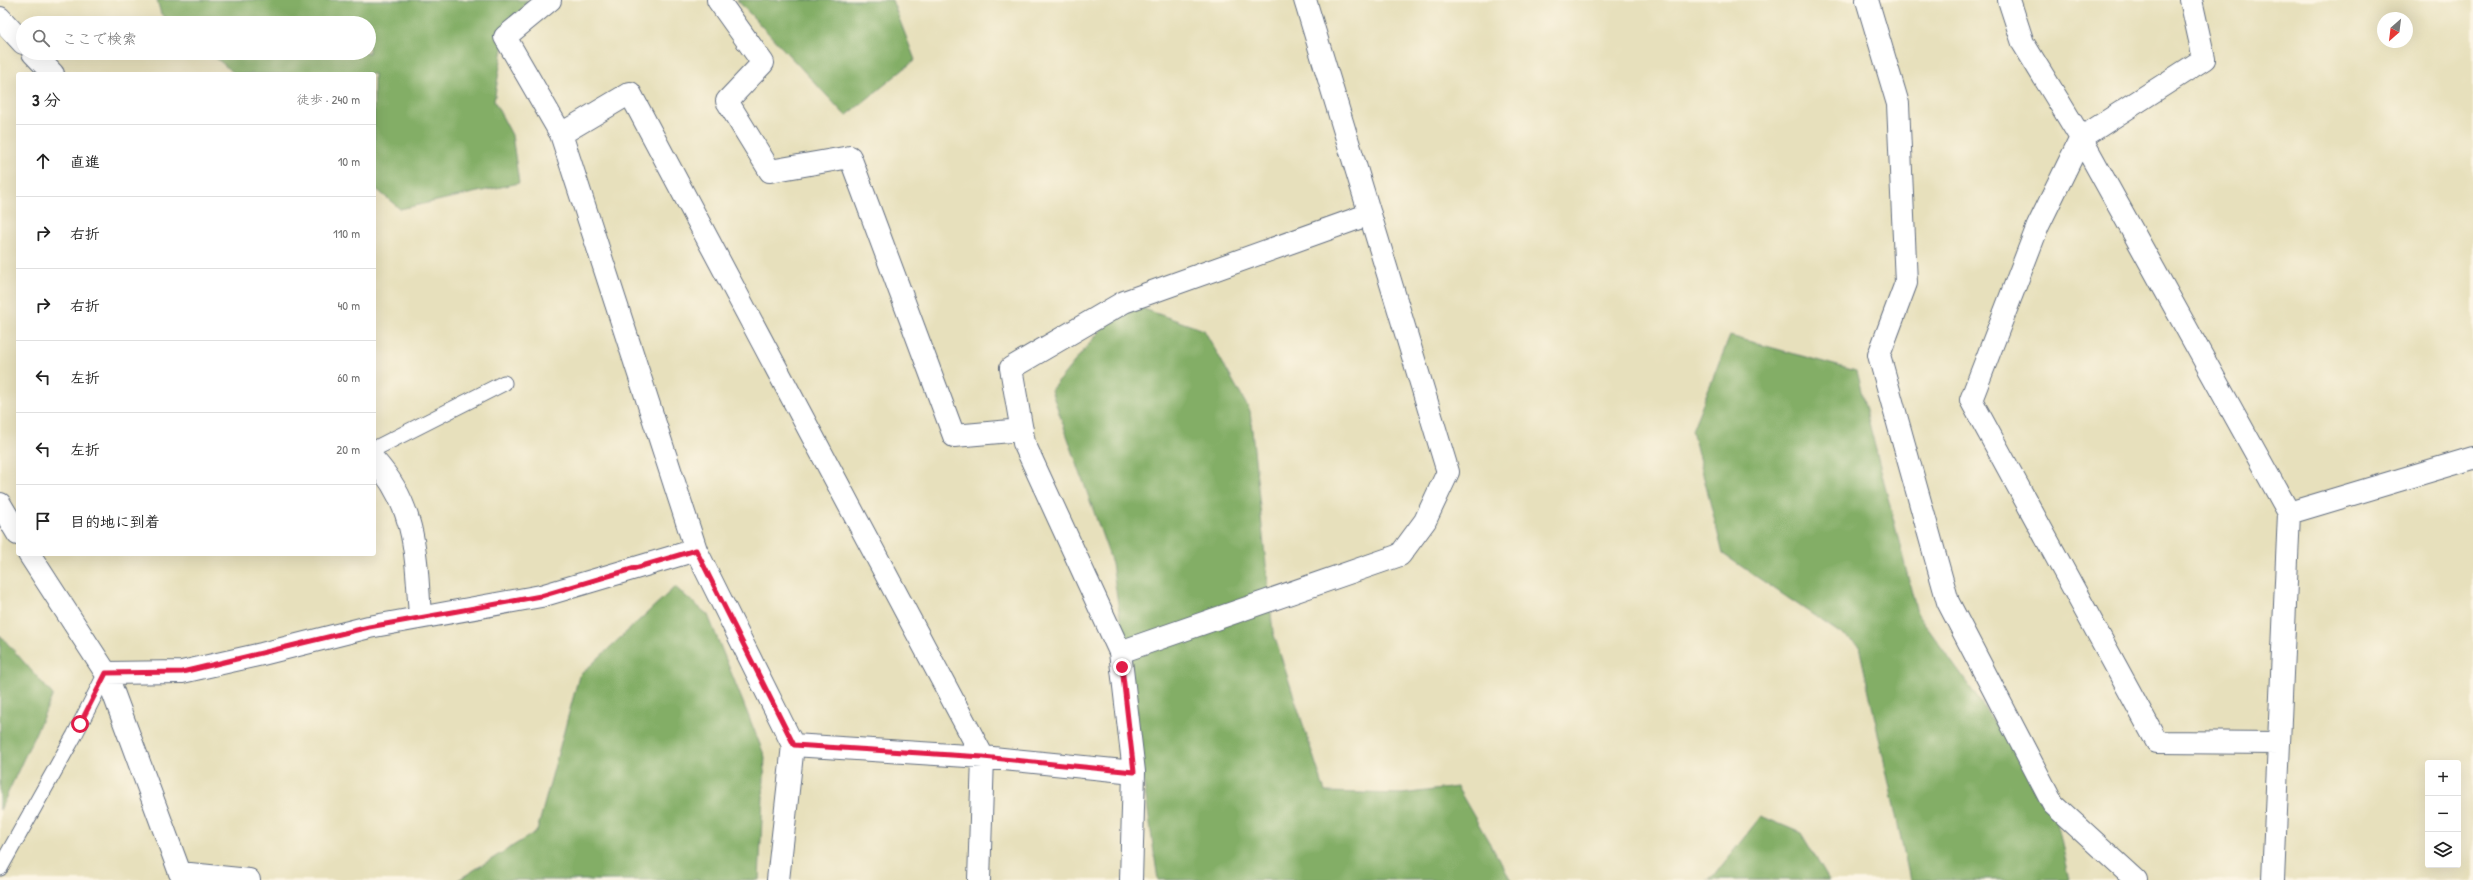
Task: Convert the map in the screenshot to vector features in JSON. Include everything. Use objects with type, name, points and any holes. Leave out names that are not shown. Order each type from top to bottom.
[{"type":"street","points":[[550,0],[504,37],[560,134],[696,550],[794,745],[778,880]]},
{"type":"street","points":[[718,0],[763,63],[727,101],[770,171],[850,157],[954,436],[1022,430]]},
{"type":"street","points":[[1120,652],[1400,555],[1425,521],[1448,472],[1305,0]]},
{"type":"street","points":[[1867,0],[1898,104],[1906,283],[1879,355],[1948,602],[2053,804],[2136,880]]},
{"type":"street","points":[[2008,0],[2023,43],[2081,138],[2289,513],[2273,880]]},
{"type":"street","points":[[2191,0],[2204,59],[2081,138],[2038,226],[1971,400],[2157,742],[2279,743]]},
{"type":"street","points":[[0,18],[16,35]]},
{"type":"street","points":[[40,60],[51,72]]},
{"type":"street","points":[[560,134],[630,93],[983,757],[979,880]]},
{"type":"street","points":[[1131,880],[1134,772],[1120,652],[1024,442],[1011,368],[1124,302],[1370,214]]},
{"type":"street","points":[[2289,513],[2473,458]]},
{"type":"street","points":[[376,462],[389,477],[399,495],[415,541],[420,616]]},
{"type":"street","points":[[0,504],[16,531]]},
{"type":"street","points":[[106,673],[182,672],[420,616],[541,596],[696,550]]},
{"type":"street","points":[[30,556],[106,673],[180,872],[249,880]]},
{"type":"street","points":[[794,745],[983,757],[1134,772]]},
{"type":"lane","points":[[376,449],[504,383]]},
{"type":"lane","points":[[0,868],[74,736],[106,673]]},
{"type":"green space","points":[[157,0],[528,0],[505,37],[494,101],[512,135],[519,183],[400,209],[376,189],[376,72],[233,72],[218,60],[376,60],[376,16],[164,16],[161,14]]},
{"type":"green space","points":[[737,0],[892,0],[915,60],[846,116]]},
{"type":"green space","points":[[1124,302],[1204,330],[1250,411],[1273,632],[1325,792],[1402,794],[1457,787],[1511,880],[1158,880],[1112,563],[1051,390]]},
{"type":"green space","points":[[1730,336],[1856,371],[1917,613],[2053,804],[2070,880],[1910,880],[1859,646],[1723,554],[1692,430]]},
{"type":"green space","points":[[675,587],[708,615],[765,757],[759,880],[458,880],[537,831],[579,676]]},
{"type":"green space","points":[[0,635],[53,695],[0,810]]},
{"type":"green space","points":[[1761,816],[1801,833],[1829,880],[1707,880],[1712,878]]},
{"type":"route","points":[[80,724],[106,673],[182,672],[420,616],[541,596],[696,550],[794,745],[983,757],[1134,772],[1122,667]]}]
